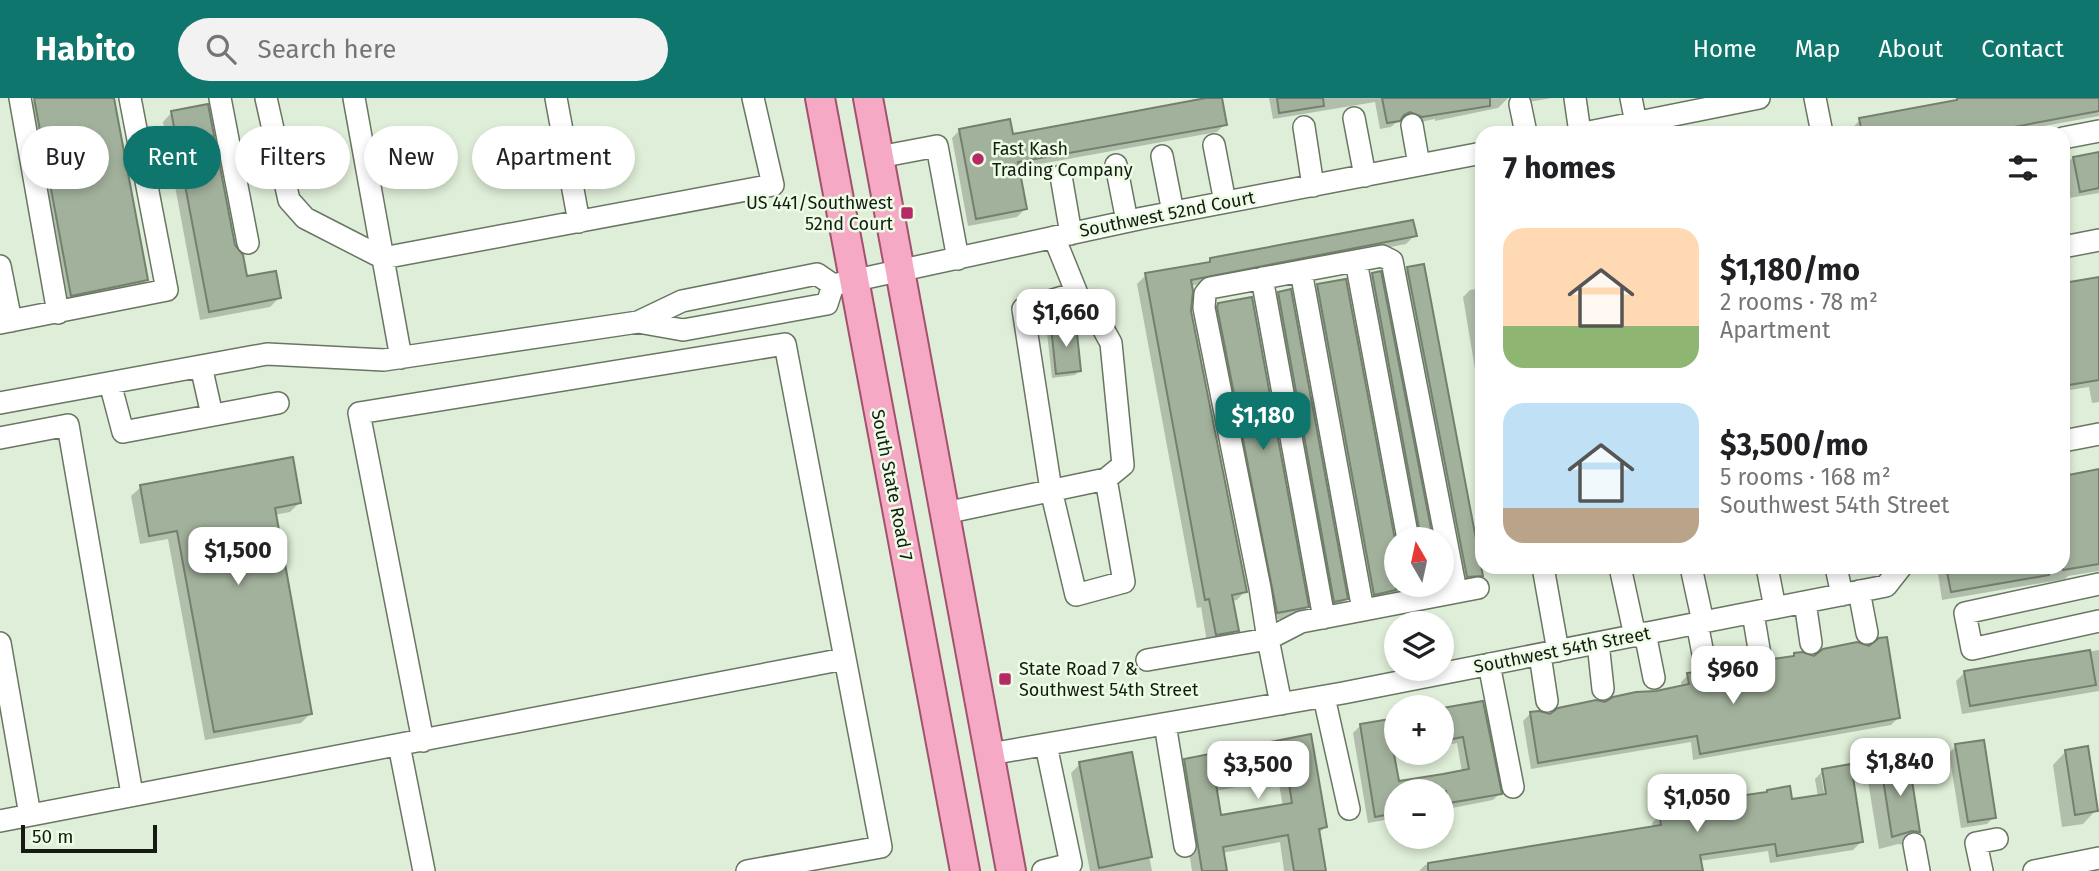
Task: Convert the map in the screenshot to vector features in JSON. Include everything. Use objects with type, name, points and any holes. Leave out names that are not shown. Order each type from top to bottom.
[{"type":"main road","name":"South State Road 7","points":[[820,98],[843,283],[965,871]]},
{"type":"main road","points":[[868,98],[1012,871]]},
{"type":"street","points":[[20,98],[58,313]]},
{"type":"street","points":[[0,266],[5,322],[167,290],[130,98]]},
{"type":"street","points":[[220,98],[248,243]]},
{"type":"street","points":[[266,98],[289,200],[304,218],[383,258],[773,185],[753,98]]},
{"type":"street","points":[[354,98],[401,358]]},
{"type":"street","points":[[556,98],[579,222]]},
{"type":"street","points":[[1575,98],[1581,126]]},
{"type":"street","points":[[1631,98],[1636,122]]},
{"type":"street","points":[[1616,126],[1759,98]]},
{"type":"street","points":[[1815,98],[1821,126]]},
{"type":"street","points":[[1520,104],[1525,126]]},
{"type":"street","points":[[1354,118],[1365,176]]},
{"type":"street","points":[[1412,125],[1419,166]]},
{"type":"street","points":[[1304,127],[1313,186]]},
{"type":"street","points":[[2070,137],[2099,131]]},
{"type":"street","points":[[1214,145],[1225,202]]},
{"type":"street","points":[[879,157],[937,146],[958,259]]},
{"type":"street","name":"Southwest 52nd Court","points":[[843,283],[1127,221],[1475,154]]},
{"type":"street","points":[[1162,156],[1173,212]]},
{"type":"street","points":[[1116,165],[1127,221]]},
{"type":"street","points":[[945,513],[1106,479],[1124,464],[1111,343],[1100,323],[1076,293],[1062,236],[1061,176]]},
{"type":"street","points":[[2070,246],[2099,240]]},
{"type":"street","points":[[1281,704],[1204,309],[1205,294],[1210,288],[1382,256],[1392,261],[1456,591],[1478,588]]},
{"type":"street","points":[[1356,261],[1406,527]]},
{"type":"street","points":[[1301,271],[1363,610]]},
{"type":"street","points":[[0,403],[267,354],[384,360],[638,323],[682,302],[817,274],[843,283],[827,304],[683,330],[638,323]]},
{"type":"street","points":[[1262,278],[1324,618]]},
{"type":"street","points":[[1076,293],[1023,309],[1052,490],[1076,594],[1124,582],[1106,479]]},
{"type":"street","points":[[423,741],[359,412],[785,344],[881,847],[747,871]]},
{"type":"street","points":[[201,366],[212,415]]},
{"type":"street","points":[[110,383],[122,432],[278,403]]},
{"type":"street","points":[[0,438],[68,425],[132,794]]},
{"type":"street","points":[[2070,440],[2099,434]]},
{"type":"street","points":[[1543,574],[1549,653],[1547,701]]},
{"type":"street","points":[[1622,574],[1654,678]]},
{"type":"street","points":[[1692,574],[1705,664]]},
{"type":"street","points":[[1768,574],[1775,608]]},
{"type":"street","points":[[1840,574],[1867,633]]},
{"type":"street","name":"Southwest 54th Street","points":[[990,754],[1324,697],[1640,635],[1886,586],[1895,574]]},
{"type":"street","points":[[2099,584],[1965,613],[1972,649],[2099,621]]},
{"type":"street","points":[[1147,660],[1268,639],[1301,622],[1363,610],[1403,597]]},
{"type":"street","points":[[1804,602],[1811,643]]},
{"type":"street","points":[[1753,612],[1760,655]]},
{"type":"street","points":[[0,643],[30,815]]},
{"type":"street","points":[[1598,643],[1603,689]]},
{"type":"street","points":[[0,821],[844,659]]},
{"type":"street","points":[[1489,664],[1513,787]]},
{"type":"street","points":[[1324,697],[1349,809]]},
{"type":"street","points":[[1166,724],[1185,846]]},
{"type":"street","points":[[399,745],[424,871]]},
{"type":"street","points":[[1043,871],[1071,864],[1046,745]]},
{"type":"street","points":[[1978,842],[1982,871]]},
{"type":"street","points":[[1914,844],[1919,871]]},
{"type":"street","points":[[2034,871],[2096,863]]},
{"type":"building","points":[[34,98],[114,98],[123,146],[123,189],[131,189],[148,280],[71,296],[51,189],[109,189],[109,126],[39,126]]},
{"type":"building","points":[[1206,98],[1222,98],[1227,125],[1018,162],[1027,209],[976,219],[959,129],[1010,119],[1013,134]]},
{"type":"building","points":[[1277,98],[1323,98],[1324,106],[1279,113]]},
{"type":"building","points":[[1382,98],[1490,98],[1490,106],[1422,117],[1410,112],[1400,121],[1387,123]]},
{"type":"building","points":[[2099,98],[2099,111],[2019,126],[1861,126],[1859,118],[1957,100]]},
{"type":"building","points":[[208,104],[212,126],[174,126],[171,111]]},
{"type":"building","points":[[2099,152],[2099,188],[2080,192],[2073,157]]},
{"type":"building","points":[[221,172],[235,245],[243,255],[247,276],[276,271],[281,298],[209,312],[186,189],[221,189]]},
{"type":"building","points":[[1413,220],[1417,236],[1191,280],[1191,311],[1247,592],[1232,595],[1239,631],[1216,635],[1209,599],[1205,600],[1145,273],[1210,262],[1210,258]]},
{"type":"building","points":[[1424,264],[1475,534],[1475,574],[1483,576],[1467,577],[1407,267]]},
{"type":"building","points":[[1381,271],[1431,527],[1419,527],[1372,273]]},
{"type":"building","points":[[2099,277],[2099,380],[2070,385],[2070,282]]},
{"type":"building","points":[[1346,279],[1393,527],[1384,527],[1384,593],[1374,595],[1317,284]]},
{"type":"building","points":[[1291,289],[1348,599],[1334,602],[1278,292]]},
{"type":"building","points":[[1252,297],[1309,607],[1277,613],[1217,307],[1218,303]]},
{"type":"building","points":[[1076,324],[1081,371],[1056,374],[1051,327]]},
{"type":"building","points":[[293,457],[301,503],[275,508],[312,714],[214,732],[177,531],[149,536],[140,485]]},
{"type":"building","points":[[2099,469],[2099,564],[2070,569],[2070,475]]},
{"type":"building","points":[[1947,574],[2049,574],[2049,575],[1951,592]]},
{"type":"building","points":[[1887,637],[1900,718],[1700,754],[1697,736],[1538,763],[1530,712],[1550,714],[1558,708],[1596,700],[1605,702],[1613,697],[1636,692],[1689,684],[1687,673],[1695,672],[1707,677],[1717,669],[1749,663],[1763,668],[1772,659],[1794,656],[1794,653],[1802,652],[1814,656],[1823,649],[1857,642],[1869,646],[1879,638]]},
{"type":"building","points":[[2090,650],[2096,685],[1970,706],[1964,671]]},
{"type":"building","points":[[1483,701],[1502,794],[1454,802],[1454,779],[1412,779],[1469,769],[1463,737],[1454,739],[1454,706]]},
{"type":"building","points":[[1384,720],[1384,765],[1396,765],[1399,779],[1384,779],[1384,815],[1375,817],[1360,724]]},
{"type":"building","points":[[1311,734],[1327,827],[1319,829],[1326,871],[1294,871],[1288,835],[1223,847],[1227,871],[1202,871],[1184,759]],"holes":[[[1287,771],[1292,803],[1221,815],[1216,784]]]},
{"type":"building","points":[[1984,740],[1996,818],[1968,822],[1955,744]]},
{"type":"building","points":[[2088,746],[2098,811],[2075,815],[2065,750]]},
{"type":"building","points":[[1132,752],[1152,857],[1099,868],[1079,762]]},
{"type":"building","points":[[1909,761],[1920,832],[1912,831],[1892,837],[1881,766]]},
{"type":"building","points":[[1851,764],[1863,842],[1777,856],[1775,844],[1700,855],[1703,871],[1428,871],[1428,863],[1661,825],[1659,813],[1710,805],[1710,800],[1790,786],[1792,799],[1826,794],[1822,769]]},
{"type":"place","name":"Fast Kash Trading Company","points":[[978,159]]},
{"type":"place","name":"US 441/Southwest 52nd Court","points":[[907,213]]},
{"type":"place","name":"State Road 7 & Southwest 54th Street","points":[[1005,679]]}]
